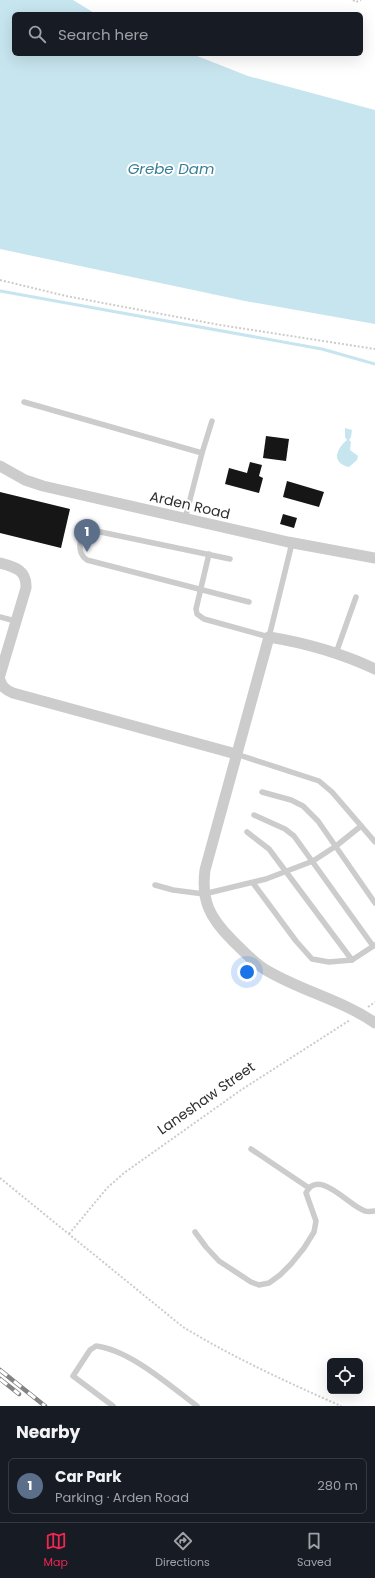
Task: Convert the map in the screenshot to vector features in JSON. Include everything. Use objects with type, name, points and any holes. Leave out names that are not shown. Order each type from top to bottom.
[{"type":"street","name":"Arden Road","points":[[1,467],[25,480],[43,486],[185,520],[292,543],[375,558]]},
{"type":"street","points":[[0,563],[14,566],[24,575],[26,581],[26,588],[0,675]]},
{"type":"street","points":[[375,669],[316,646],[269,637],[205,870],[204,881],[204,894],[208,908],[214,920],[252,960],[277,976],[361,1013],[375,1023]]},
{"type":"street","points":[[0,680],[1,685],[13,693],[236,754]]},
{"type":"lane","points":[[24,402],[202,453]]},
{"type":"lane","points":[[185,520],[202,453],[212,421]]},
{"type":"lane","points":[[230,559],[91,530],[82,538],[80,545],[81,554],[88,560],[249,602]]},
{"type":"lane","points":[[208,554],[196,609],[200,618],[269,637],[292,543]]},
{"type":"lane","points":[[336,653],[356,597]]},
{"type":"lane","points":[[0,617],[15,621]]},
{"type":"lane","points":[[236,754],[319,781],[332,792],[375,842]]},
{"type":"lane","points":[[262,792],[291,800],[304,806],[318,821],[375,903]]},
{"type":"lane","points":[[253,883],[296,941],[312,959],[329,962],[352,960],[374,946],[294,836],[285,829],[254,815]]},
{"type":"lane","points":[[155,885],[173,890],[204,894],[253,883],[287,872],[313,861],[336,846],[361,826]]},
{"type":"lane","points":[[247,832],[269,849],[352,960]]},
{"type":"lane","points":[[251,1149],[309,1188]]},
{"type":"lane","points":[[195,1232],[219,1261],[251,1282],[259,1285],[269,1283],[280,1275],[304,1248],[314,1232],[316,1221],[306,1194],[309,1188],[314,1185],[321,1184],[365,1211],[375,1211]]},
{"type":"lane","points":[[113,1406],[73,1376],[90,1350],[96,1346],[119,1353],[135,1361],[198,1406]]},
{"type":"path","points":[[353,0],[356,2],[361,0]]},
{"type":"path","points":[[0,280],[66,296],[204,322],[375,349]]},
{"type":"path","name":"Laneshaw Street","points":[[70,1234],[107,1188],[124,1173],[241,1090],[361,1013]]},
{"type":"path","points":[[0,1178],[184,1327],[214,1346],[341,1406]]},
{"type":"water","name":"Grebe Dam","points":[[0,0],[73,0],[93,12],[12,12],[12,56],[197,56],[248,76],[375,110],[375,324],[245,301],[0,249]]},
{"type":"water","points":[[345,428],[352,430],[349,440],[351,442],[350,450],[358,456],[357,460],[349,467],[340,462],[337,455],[340,447],[347,440],[345,437]]},
{"type":"building","points":[[266,436],[289,439],[286,461],[263,458]]},
{"type":"building","points":[[250,462],[262,465],[259,476],[263,478],[259,493],[225,484],[229,468],[247,473]]},
{"type":"building","points":[[287,481],[324,492],[319,507],[283,497]]},
{"type":"building","points":[[0,492],[70,509],[61,548],[0,533]]},
{"type":"building","points":[[283,514],[297,518],[294,528],[280,524]]},
{"type":"waterway","points":[[0,291],[322,349],[375,364]]},
{"type":"railway","points":[[0,1370],[45,1406]]},
{"type":"railway","points":[[0,1379],[19,1394]]},
{"type":"place","name":"Car Park","points":[[87,552]]}]
